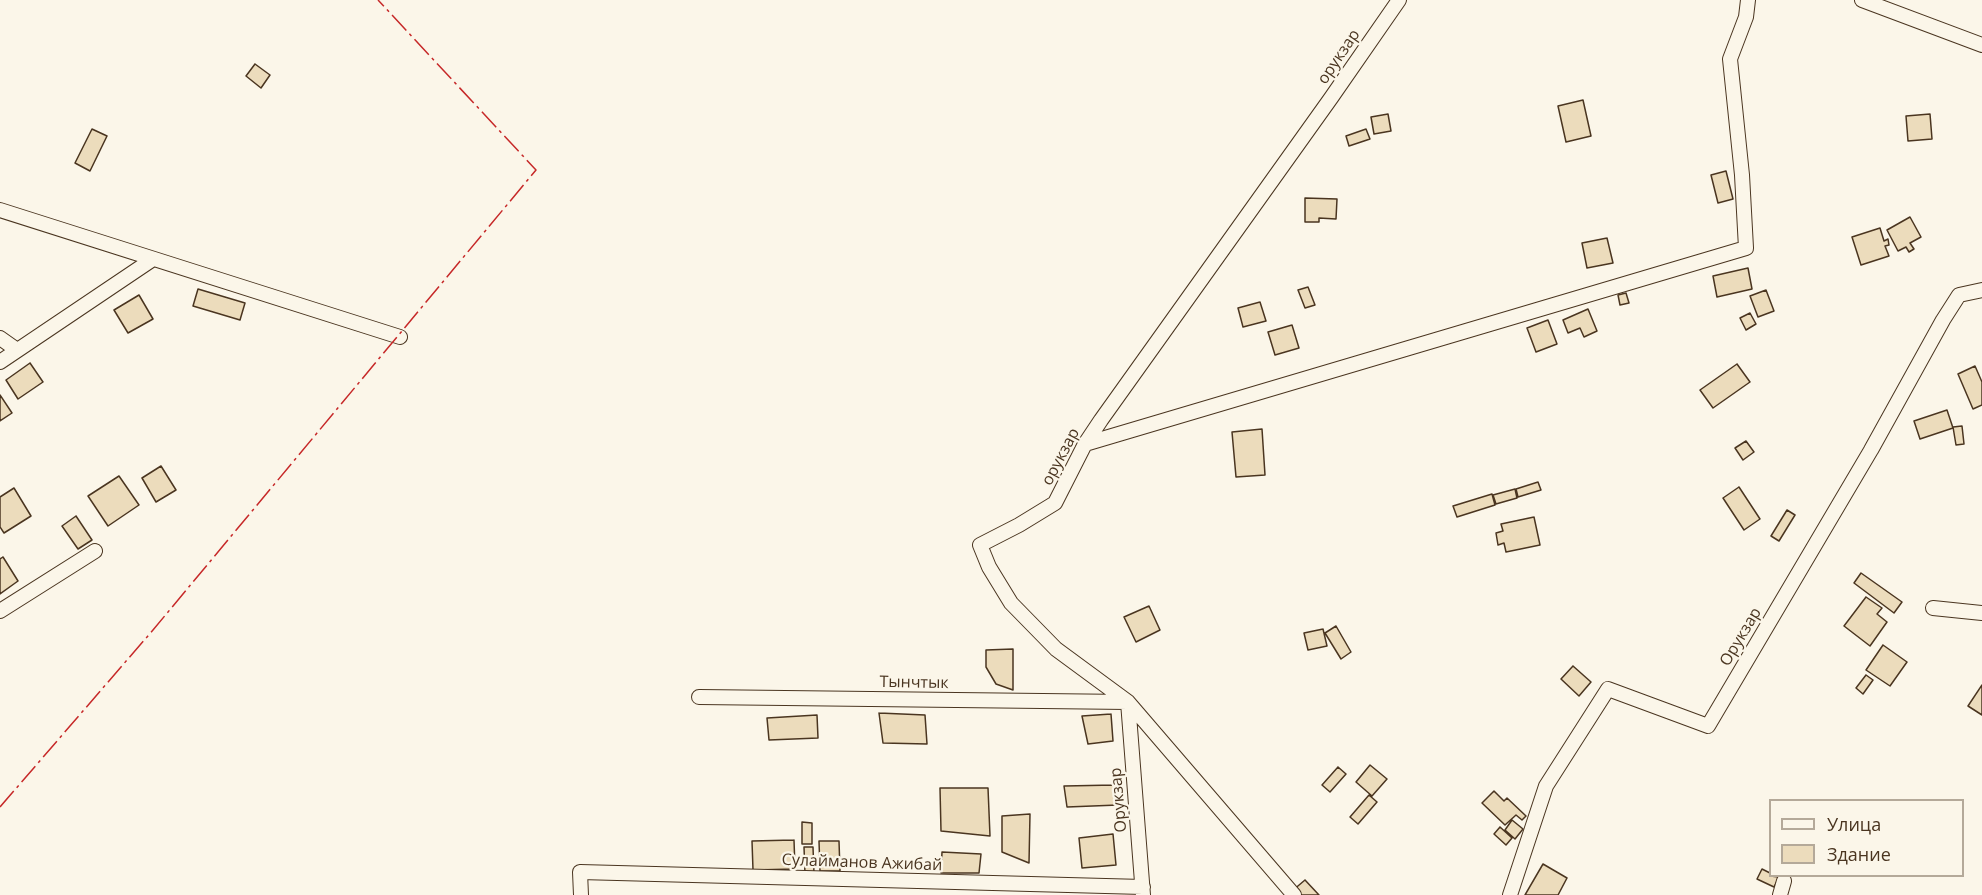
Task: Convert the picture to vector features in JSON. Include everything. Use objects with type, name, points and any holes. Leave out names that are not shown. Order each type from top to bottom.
[{"type":"street","name":"орукзар","points":[[1294,895],[1128,702],[1056,649],[1011,603],[988,567],[980,546],[1055,503],[1085,444],[1399,0]]},
{"type":"street","points":[[1085,444],[1746,248],[1742,175],[1730,59],[1746,17],[1748,0]]},
{"type":"street","points":[[1862,0],[1982,45]]},
{"type":"street","points":[[0,210],[400,337]]},
{"type":"street","points":[[0,362],[153,259]]},
{"type":"street","name":"Орукзар","points":[[1510,895],[1546,786],[1608,689],[1708,726],[1871,450],[1943,320],[1959,295],[1982,290]]},
{"type":"street","points":[[0,338],[17,350]]},
{"type":"street","points":[[0,611],[95,550]]},
{"type":"street","points":[[1933,608],[1982,613]]},
{"type":"street","name":"Тынчтык","points":[[699,697],[1128,702]]},
{"type":"street","name":"Орукзар","points":[[1128,702],[1143,891]]},
{"type":"street","name":"Сулайманов Ажибай","points":[[580,895],[580,872],[1143,891]]},
{"type":"street","points":[[1780,895],[1784,880]]},
{"type":"building","points":[[255,64],[270,75],[261,88],[246,76]]},
{"type":"building","points":[[1583,100],[1591,136],[1566,142],[1558,106]]},
{"type":"building","points":[[1388,114],[1391,131],[1374,134],[1371,117]]},
{"type":"building","points":[[1930,114],[1932,139],[1908,141],[1906,116]]},
{"type":"building","points":[[92,129],[107,136],[90,171],[75,163]]},
{"type":"building","points":[[1366,129],[1370,139],[1349,146],[1346,136]]},
{"type":"building","points":[[1726,171],[1733,199],[1718,203],[1711,175]]},
{"type":"building","points":[[1305,198],[1337,199],[1336,219],[1319,218],[1319,222],[1305,222]]},
{"type":"building","points":[[1910,217],[1921,237],[1910,243],[1914,249],[1909,252],[1906,247],[1898,251],[1887,230]]},
{"type":"building","points":[[1880,228],[1884,241],[1888,239],[1889,245],[1885,246],[1889,256],[1861,265],[1852,237]]},
{"type":"building","points":[[1607,238],[1613,263],[1587,268],[1582,243]]},
{"type":"building","points":[[1748,268],[1752,289],[1717,297],[1713,276]]},
{"type":"building","points":[[1308,287],[1315,305],[1305,308],[1298,290]]},
{"type":"building","points":[[198,289],[245,303],[240,320],[193,306]]},
{"type":"building","points":[[1766,290],[1774,311],[1758,317],[1750,296]]},
{"type":"building","points":[[1626,293],[1629,303],[1620,305],[1618,295]]},
{"type":"building","points":[[139,295],[153,319],[128,333],[114,310]]},
{"type":"building","points":[[1260,302],[1266,321],[1243,327],[1238,308]]},
{"type":"building","points":[[1588,309],[1597,331],[1584,337],[1580,328],[1568,333],[1563,320]]},
{"type":"building","points":[[1750,313],[1756,324],[1746,330],[1740,318]]},
{"type":"building","points":[[1548,320],[1557,344],[1536,352],[1527,328]]},
{"type":"building","points":[[1292,325],[1299,348],[1275,355],[1268,332]]},
{"type":"building","points":[[30,363],[43,382],[18,399],[6,380]]},
{"type":"building","points":[[1737,364],[1750,382],[1713,408],[1700,390]]},
{"type":"building","points":[[1975,366],[1982,382],[1982,405],[1973,409],[1958,374]]},
{"type":"building","points":[[0,395],[12,413],[0,421]]},
{"type":"building","points":[[1947,410],[1953,428],[1920,439],[1914,421]]},
{"type":"building","points":[[1962,426],[1964,444],[1956,445],[1953,427]]},
{"type":"building","points":[[1262,429],[1265,475],[1236,477],[1232,432]]},
{"type":"building","points":[[1746,441],[1754,452],[1743,460],[1735,448]]},
{"type":"building","points":[[161,466],[176,490],[156,502],[142,478]]},
{"type":"building","points":[[119,476],[139,505],[108,526],[88,496]]},
{"type":"building","points":[[1538,482],[1541,490],[1518,497],[1516,489]]},
{"type":"building","points":[[1739,487],[1760,519],[1744,530],[1723,498]]},
{"type":"building","points":[[14,488],[31,516],[4,533],[0,527],[0,497]]},
{"type":"building","points":[[1515,489],[1517,498],[1496,504],[1493,495]]},
{"type":"building","points":[[1492,494],[1495,505],[1457,517],[1453,506]]},
{"type":"building","points":[[1787,510],[1795,515],[1779,541],[1771,536]]},
{"type":"building","points":[[76,516],[92,540],[78,549],[62,526]]},
{"type":"building","points":[[1534,517],[1540,545],[1506,552],[1504,543],[1498,545],[1496,533],[1503,531],[1501,524]]},
{"type":"building","points":[[3,557],[18,581],[0,594],[0,559]]},
{"type":"building","points":[[1861,573],[1902,602],[1894,613],[1854,583]]},
{"type":"building","points":[[1866,597],[1882,608],[1877,614],[1887,622],[1870,646],[1844,626]]},
{"type":"building","points":[[1149,606],[1160,630],[1136,642],[1124,617]]},
{"type":"building","points":[[1336,626],[1351,652],[1341,659],[1325,633]]},
{"type":"building","points":[[1323,629],[1327,646],[1308,650],[1304,633]]},
{"type":"building","points":[[1883,645],[1907,662],[1890,686],[1866,670]]},
{"type":"building","points":[[1013,649],[1013,690],[996,684],[986,667],[986,650]]},
{"type":"building","points":[[1573,666],[1591,682],[1579,696],[1561,679]]},
{"type":"building","points":[[1866,675],[1873,680],[1863,694],[1856,688]]},
{"type":"building","points":[[1982,685],[1982,715],[1968,706]]},
{"type":"building","points":[[879,713],[925,715],[927,744],[883,743]]},
{"type":"building","points":[[1111,714],[1113,741],[1088,744],[1082,716]]},
{"type":"building","points":[[817,715],[818,738],[769,740],[767,718]]},
{"type":"building","points":[[1370,765],[1387,779],[1372,796],[1356,782]]},
{"type":"building","points":[[1338,767],[1346,774],[1330,792],[1322,785]]},
{"type":"building","points":[[1115,785],[1118,805],[1067,807],[1064,786]]},
{"type":"building","points":[[940,788],[988,788],[990,836],[941,831]]},
{"type":"building","points":[[1494,791],[1504,801],[1507,798],[1526,816],[1522,820],[1516,815],[1505,825],[1482,803]]},
{"type":"building","points":[[1369,795],[1377,802],[1358,824],[1350,817]]},
{"type":"building","points":[[1030,814],[1029,863],[1002,852],[1002,816]]},
{"type":"building","points":[[1512,820],[1523,829],[1515,839],[1505,830]]},
{"type":"building","points":[[802,822],[812,823],[812,844],[802,844]]},
{"type":"building","points":[[1500,827],[1512,838],[1506,845],[1494,834]]},
{"type":"building","points":[[1113,834],[1116,865],[1082,868],[1079,838]]},
{"type":"building","points":[[794,840],[795,869],[753,870],[752,841]]},
{"type":"building","points":[[819,841],[839,841],[840,871],[820,871]]},
{"type":"building","points":[[804,847],[813,847],[814,874],[805,874]]},
{"type":"building","points":[[942,852],[981,854],[979,873],[941,873]]},
{"type":"building","points":[[1543,864],[1567,878],[1558,895],[1525,895]]},
{"type":"building","points":[[1762,869],[1769,872],[1769,877],[1779,877],[1774,887],[1757,879]]},
{"type":"building","points":[[1305,880],[1319,895],[1296,895],[1292,891]]},
{"type":"power","points":[[0,807],[153,630],[536,170],[378,0]]}]
